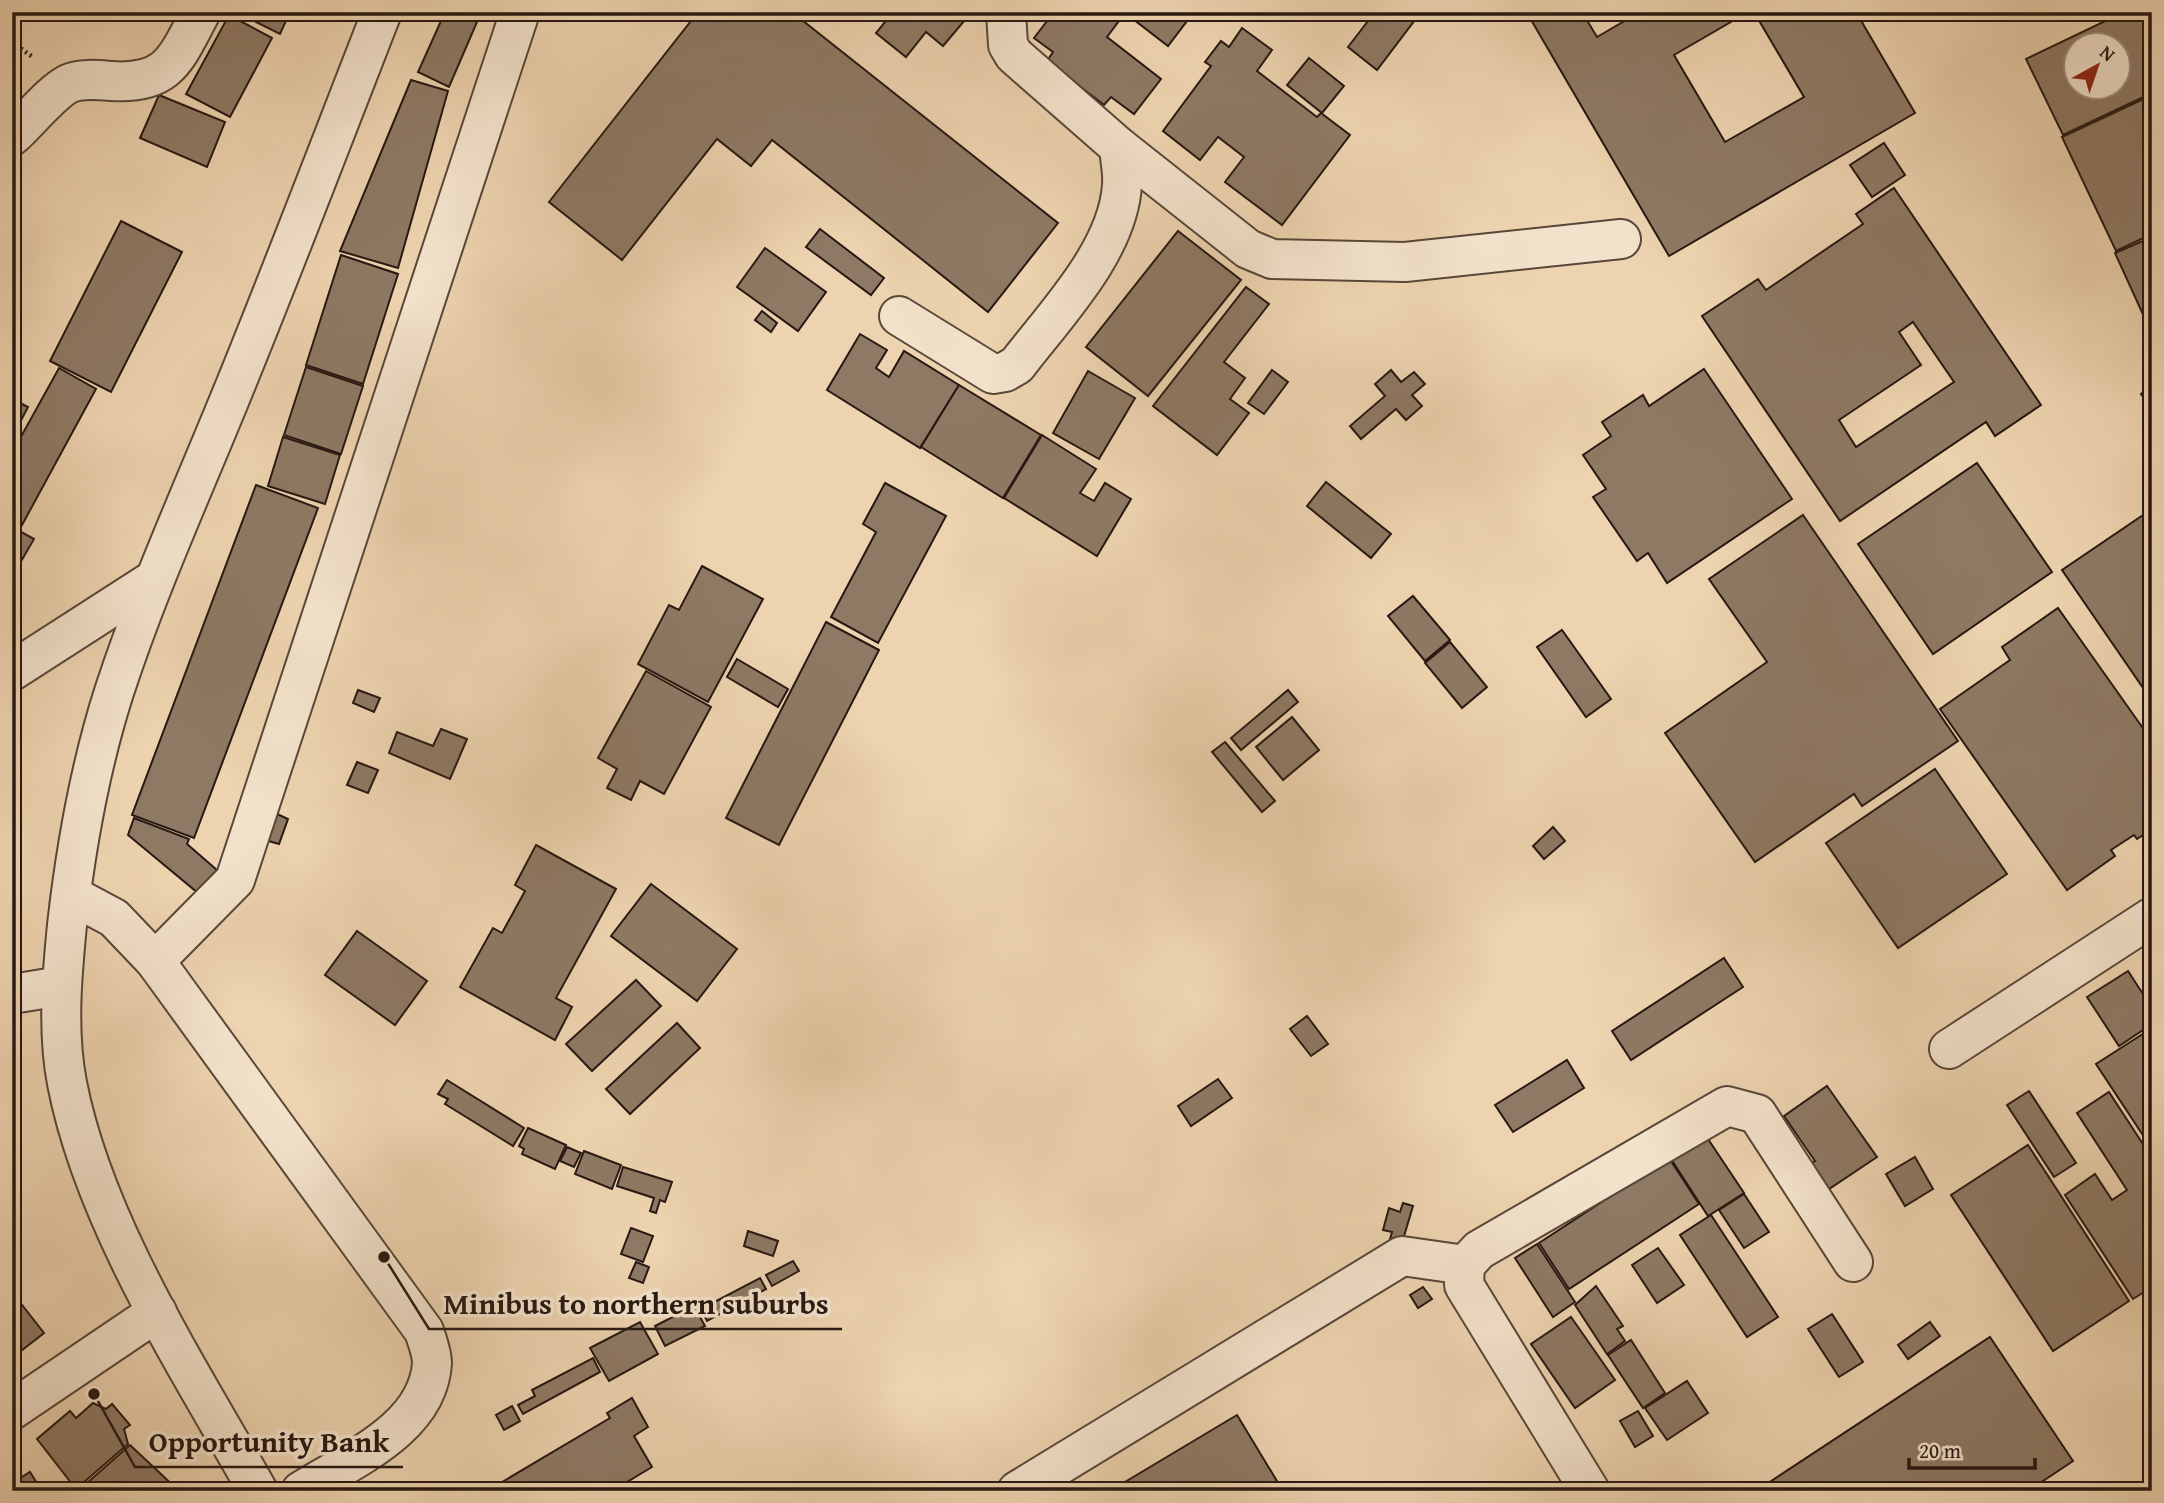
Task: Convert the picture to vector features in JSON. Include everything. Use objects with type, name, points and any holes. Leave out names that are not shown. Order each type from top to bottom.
[{"type":"street","points":[[12,136],[69,84],[96,79],[129,82],[154,78],[175,60],[201,12]]},
{"type":"street","points":[[258,1491],[157,1312],[89,1170],[66,1080],[61,986],[71,895],[88,789],[113,694],[155,579],[383,12]]},
{"type":"street","points":[[155,961],[236,880],[520,12]]},
{"type":"street","points":[[1006,12],[1008,45],[1014,55],[1119,148],[1248,249],[1272,259],[1405,262],[1621,239]]},
{"type":"street","points":[[899,316],[993,374],[1005,372],[1017,365],[1103,246],[1114,222],[1122,186],[1119,148]]},
{"type":"street","points":[[12,671],[155,579]]},
{"type":"street","points":[[71,895],[114,918],[155,961],[424,1331],[432,1361],[427,1387],[412,1416],[381,1441],[301,1491]]},
{"type":"street","points":[[1949,1049],[2152,917]]},
{"type":"street","points":[[12,993],[61,986]]},
{"type":"street","points":[[1590,1491],[1464,1285],[1465,1265],[1479,1250],[1727,1106],[1757,1114],[1853,1262]]},
{"type":"street","points":[[1017,1491],[1402,1256],[1465,1265]]},
{"type":"street","points":[[12,1410],[157,1312]]},
{"type":"building","points":[[261,12],[290,12],[280,34],[256,22]]},
{"type":"building","points":[[445,12],[456,12],[477,22],[449,87],[418,72]]},
{"type":"building","points":[[698,12],[808,12],[802,20],[1058,223],[988,312],[772,140],[751,166],[717,139],[622,260],[549,202]]},
{"type":"building","points":[[893,12],[970,14],[943,46],[926,32],[906,57],[876,33]]},
{"type":"building","points":[[1054,12],[1185,12],[1190,17],[1168,46],[1125,13],[1107,37],[1161,79],[1134,114],[1111,97],[1104,105],[1047,61],[1053,52],[1034,38]]},
{"type":"building","points":[[1375,12],[1421,12],[1377,70],[1348,47]]},
{"type":"building","points":[[1540,12],[1582,12],[1597,37],[1640,12],[1748,12],[1674,55],[1725,142],[1804,97],[1754,12],[1856,12],[1915,113],[1669,256],[1530,18]]},
{"type":"building","points":[[2124,12],[2152,12],[2152,93],[2063,135],[2026,59],[2062,42],[2062,102],[2132,102],[2132,32],[2082,32]]},
{"type":"building","points":[[229,15],[272,38],[230,117],[186,94]]},
{"type":"building","points":[[1242,28],[1272,50],[1257,71],[1317,117],[1321,113],[1350,135],[1282,225],[1225,182],[1244,157],[1218,137],[1200,160],[1163,131],[1211,66],[1205,62],[1221,41],[1229,47]]},
{"type":"building","points":[[1309,58],[1344,86],[1322,113],[1287,85]]},
{"type":"building","points":[[411,80],[448,91],[398,268],[340,251]]},
{"type":"building","points":[[159,95],[225,122],[207,167],[140,138]]},
{"type":"building","points":[[2152,95],[2152,234],[2116,251],[2062,137]]},
{"type":"building","points":[[1884,143],[1905,175],[1872,197],[1850,165]]},
{"type":"building","points":[[1894,188],[2041,405],[1995,436],[1986,422],[1840,521],[1702,316],[1758,279],[1766,290],[1863,224],[1856,214]],"holes":[[[1913,322],[1954,382],[1856,447],[1839,420],[1921,365],[1899,332]]]},
{"type":"building","points":[[121,221],[182,252],[111,392],[50,361]]},
{"type":"building","points":[[820,229],[884,278],[871,295],[806,247]]},
{"type":"building","points":[[1178,231],[1241,280],[1148,396],[1086,347]]},
{"type":"building","points":[[2152,237],[2152,331],[2151,332],[2115,253]]},
{"type":"building","points":[[765,248],[826,292],[798,331],[737,287]]},
{"type":"building","points":[[341,255],[398,274],[363,384],[306,365]]},
{"type":"building","points":[[1246,287],[1269,304],[1224,362],[1245,378],[1230,399],[1249,413],[1217,455],[1153,406]]},
{"type":"building","points":[[762,311],[777,323],[771,332],[755,320]]},
{"type":"building","points":[[860,334],[887,350],[876,368],[889,377],[904,351],[959,385],[920,448],[827,390]]},
{"type":"building","points":[[306,367],[363,386],[341,454],[284,435]]},
{"type":"building","points":[[59,368],[96,389],[22,525],[12,519],[12,453]]},
{"type":"building","points":[[1704,369],[1792,499],[1667,583],[1648,553],[1637,561],[1593,497],[1606,489],[1583,455],[1611,436],[1602,422],[1643,395],[1649,406]]},
{"type":"building","points":[[1272,370],[1288,382],[1264,414],[1248,403]]},
{"type":"building","points":[[1391,370],[1401,382],[1414,372],[1425,384],[1412,395],[1422,406],[1406,420],[1396,409],[1361,439],[1350,426],[1385,396],[1375,384]]},
{"type":"building","points":[[1088,371],[1135,398],[1099,459],[1053,433]]},
{"type":"building","points":[[959,385],[1041,435],[1003,498],[921,447]]},
{"type":"building","points":[[2152,386],[2152,410],[2141,394]]},
{"type":"building","points":[[18,402],[28,407],[17,428],[12,426],[12,412]]},
{"type":"building","points":[[1042,435],[1096,469],[1080,493],[1094,501],[1105,483],[1131,499],[1097,556],[1004,498]]},
{"type":"building","points":[[283,437],[340,455],[325,504],[268,486]]},
{"type":"building","points":[[1977,463],[2052,572],[1933,654],[1858,544]]},
{"type":"building","points":[[1326,482],[1391,534],[1371,558],[1307,506]]},
{"type":"building","points":[[885,483],[946,516],[878,643],[831,617],[876,532],[863,524]]},
{"type":"building","points":[[256,485],[318,508],[194,838],[132,815]]},
{"type":"building","points":[[2152,509],[2152,701],[2062,570]]},
{"type":"building","points":[[1803,515],[1958,741],[1862,806],[1854,794],[1755,862],[1665,733],[1767,662],[1709,579]]},
{"type":"building","points":[[12,527],[34,539],[12,577]]},
{"type":"building","points":[[702,566],[763,599],[708,702],[638,664],[669,605],[679,610]]},
{"type":"building","points":[[1413,596],[1450,640],[1425,661],[1388,616]]},
{"type":"building","points":[[2058,608],[2152,741],[2152,829],[2137,839],[2134,835],[2111,850],[2115,856],[2067,890],[1940,709],[2010,660],[2002,647]]},
{"type":"building","points":[[826,622],[879,650],[779,845],[726,818]]},
{"type":"building","points":[[1562,630],[1611,699],[1586,717],[1537,647]]},
{"type":"building","points":[[1450,642],[1487,687],[1462,708],[1425,663]]},
{"type":"building","points":[[737,659],[788,689],[778,707],[727,677]]},
{"type":"building","points":[[646,671],[711,707],[664,794],[640,781],[631,800],[607,788],[617,769],[598,758]]},
{"type":"building","points":[[358,690],[380,698],[374,712],[353,703]]},
{"type":"building","points":[[1288,690],[1298,702],[1241,750],[1231,738]]},
{"type":"building","points":[[1292,717],[1319,750],[1283,780],[1256,747]]},
{"type":"building","points":[[441,729],[467,739],[450,779],[389,753],[397,732],[433,746]]},
{"type":"building","points":[[1225,742],[1275,801],[1262,812],[1212,752]]},
{"type":"building","points":[[357,762],[378,770],[368,793],[347,785]]},
{"type":"building","points":[[1935,769],[2007,874],[1898,948],[1826,843]]},
{"type":"building","points":[[275,813],[288,819],[279,844],[265,840]]},
{"type":"building","points":[[134,818],[189,839],[187,844],[217,870],[198,893],[128,835]]},
{"type":"building","points":[[1553,827],[1565,841],[1544,859],[1533,846]]},
{"type":"building","points":[[536,845],[616,889],[556,998],[572,1007],[555,1040],[460,987],[493,928],[502,933],[525,891],[515,885]]},
{"type":"building","points":[[651,884],[737,949],[697,1001],[611,936]]},
{"type":"building","points":[[357,931],[427,981],[395,1025],[325,975]]},
{"type":"building","points":[[1724,958],[1743,987],[1631,1060],[1612,1031]]},
{"type":"building","points":[[2128,971],[2152,1008],[2152,1024],[2119,1046],[2087,997]]},
{"type":"building","points":[[636,980],[661,1006],[592,1071],[566,1044]]},
{"type":"building","points":[[1307,1016],[1328,1044],[1311,1056],[1290,1029]]},
{"type":"building","points":[[677,1023],[700,1048],[630,1114],[606,1089]]},
{"type":"building","points":[[2152,1028],[2152,1149],[2096,1064]]},
{"type":"building","points":[[1567,1060],[1584,1088],[1513,1132],[1495,1105]]},
{"type":"building","points":[[1218,1079],[1232,1098],[1191,1126],[1178,1106]]},
{"type":"building","points":[[447,1080],[524,1128],[513,1146],[445,1104],[448,1099],[438,1094]]},
{"type":"building","points":[[1827,1086],[1877,1157],[1829,1189],[1811,1163],[1815,1161],[1784,1116]]},
{"type":"building","points":[[2029,1091],[2076,1163],[2054,1177],[2007,1105]]},
{"type":"building","points":[[2109,1092],[2152,1158],[2152,1287],[2133,1299],[2065,1195],[2095,1174],[2112,1200],[2127,1190],[2077,1113]]},
{"type":"building","points":[[528,1128],[566,1145],[555,1169],[522,1154],[524,1149],[519,1146]]},
{"type":"building","points":[[1704,1133],[1744,1193],[1708,1216],[1669,1156]]},
{"type":"building","points":[[2028,1145],[2129,1301],[2053,1351],[1951,1195]]},
{"type":"building","points":[[567,1147],[581,1153],[574,1167],[560,1161]]},
{"type":"building","points":[[584,1151],[621,1165],[612,1189],[575,1174]]},
{"type":"building","points":[[1915,1157],[1933,1189],[1905,1206],[1886,1174]]},
{"type":"building","points":[[1669,1158],[1699,1204],[1569,1289],[1539,1243]]},
{"type":"building","points":[[623,1167],[672,1182],[665,1202],[660,1200],[656,1213],[650,1211],[654,1198],[617,1186]]},
{"type":"building","points":[[1744,1194],[1769,1232],[1744,1248],[1719,1210]]},
{"type":"building","points":[[1403,1203],[1413,1206],[1402,1243],[1390,1239],[1392,1232],[1383,1230],[1389,1208],[1400,1212]]},
{"type":"building","points":[[1711,1215],[1778,1317],[1747,1337],[1680,1235]]},
{"type":"building","points":[[631,1228],[653,1236],[643,1262],[621,1254]]},
{"type":"building","points":[[748,1231],[778,1241],[773,1256],[744,1246]]},
{"type":"building","points":[[1537,1244],[1575,1302],[1553,1317],[1515,1258]]},
{"type":"building","points":[[1658,1248],[1684,1285],[1657,1303],[1632,1265]]},
{"type":"building","points":[[793,1261],[799,1271],[772,1286],[766,1275]]},
{"type":"building","points":[[636,1262],[649,1267],[643,1283],[629,1278]]},
{"type":"building","points":[[760,1278],[766,1289],[707,1321],[701,1309]]},
{"type":"building","points":[[1596,1286],[1623,1326],[1617,1329],[1625,1341],[1607,1354],[1575,1305]]},
{"type":"building","points":[[1423,1287],[1432,1299],[1418,1308],[1410,1295]]},
{"type":"building","points":[[12,1292],[44,1333],[12,1358]]},
{"type":"building","points":[[694,1306],[705,1326],[665,1346],[655,1326]]},
{"type":"building","points":[[1832,1314],[1863,1362],[1839,1377],[1808,1329]]},
{"type":"building","points":[[1571,1317],[1615,1380],[1575,1408],[1531,1344]]},
{"type":"building","points":[[640,1322],[658,1354],[609,1381],[590,1348]]},
{"type":"building","points":[[1930,1322],[1940,1336],[1908,1359],[1898,1345]]},
{"type":"building","points":[[1990,1337],[2073,1461],[2028,1491],[1756,1491]]},
{"type":"building","points":[[1631,1340],[1665,1393],[1643,1408],[1608,1355]]},
{"type":"building","points":[[593,1358],[600,1372],[523,1414],[518,1405],[535,1396],[532,1390]]},
{"type":"building","points":[[1687,1381],[1708,1413],[1667,1440],[1645,1408]]},
{"type":"building","points":[[632,1398],[648,1427],[634,1436],[652,1467],[612,1491],[487,1491],[610,1418],[607,1413]]},
{"type":"building","points":[[93,1403],[106,1409],[112,1404],[130,1425],[124,1429],[128,1444],[76,1489],[37,1439],[70,1411],[76,1418]]},
{"type":"building","points":[[512,1406],[520,1421],[504,1430],[496,1415]]},
{"type":"building","points":[[1638,1411],[1653,1436],[1635,1447],[1620,1421]]},
{"type":"building","points":[[1237,1415],[1283,1491],[1116,1491],[1115,1488]]},
{"type":"building","points":[[130,1445],[179,1491],[78,1491]]},
{"type":"building","points":[[30,1472],[42,1491],[12,1491],[12,1479],[14,1482]]},
{"type":"place","name":"Minibus to northern suburbs","points":[[384,1257]]},
{"type":"place","name":"Opportunity Bank","points":[[94,1394]]}]
